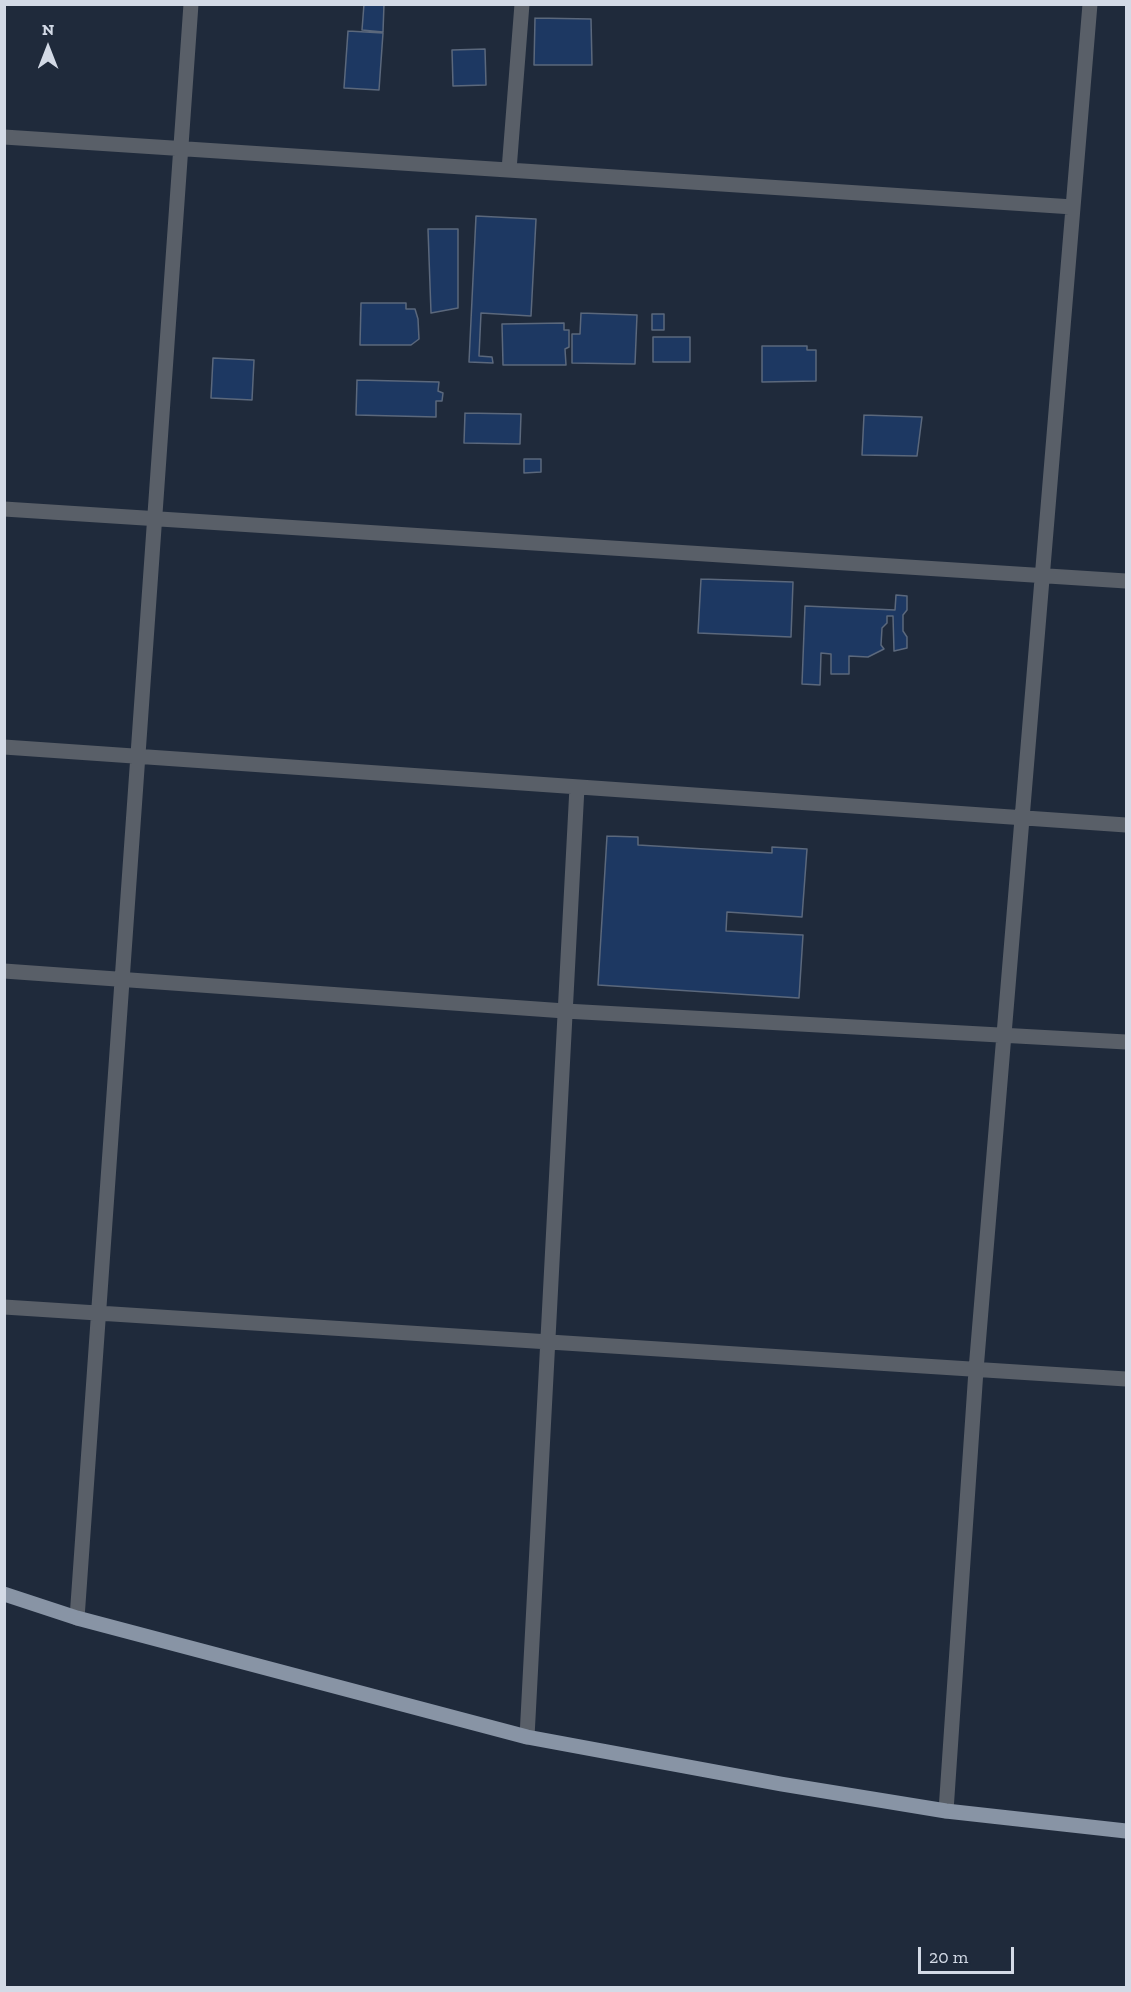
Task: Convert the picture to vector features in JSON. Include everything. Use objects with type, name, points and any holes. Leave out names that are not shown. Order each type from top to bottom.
[{"type":"main road","points":[[4,1594],[77,1618],[527,1737],[781,1784],[946,1811],[1126,1831]]},
{"type":"street","points":[[77,1618],[191,4]]},
{"type":"street","points":[[509,170],[522,4]]},
{"type":"street","points":[[946,1811],[976,1370],[1090,4]]},
{"type":"street","points":[[4,137],[1073,207]]},
{"type":"street","points":[[4,508],[1126,581]]},
{"type":"street","points":[[4,747],[1126,825]]},
{"type":"street","points":[[527,1737],[577,787]]},
{"type":"street","points":[[4,971],[565,1011],[1126,1042]]},
{"type":"street","points":[[4,1307],[1126,1379]]},
{"type":"building","points":[[364,4],[384,4],[383,32],[362,30]]},
{"type":"building","points":[[535,18],[591,19],[592,65],[534,65]]},
{"type":"building","points":[[348,31],[383,33],[379,90],[344,88]]},
{"type":"building","points":[[485,49],[486,85],[453,86],[452,50]]},
{"type":"building","points":[[476,216],[536,219],[531,316],[481,313],[479,356],[492,357],[493,363],[469,362]]},
{"type":"building","points":[[428,229],[458,229],[458,308],[431,313]]},
{"type":"building","points":[[361,303],[406,303],[406,309],[415,309],[419,339],[411,345],[360,345]]},
{"type":"building","points":[[581,313],[637,315],[635,364],[572,363],[572,334],[580,334]]},
{"type":"building","points":[[652,314],[664,314],[664,330],[652,330]]},
{"type":"building","points":[[564,323],[564,330],[569,330],[569,347],[565,349],[566,365],[503,365],[502,324]]},
{"type":"building","points":[[653,337],[690,337],[690,362],[653,362]]},
{"type":"building","points":[[762,346],[807,346],[807,350],[816,350],[816,381],[762,382]]},
{"type":"building","points":[[213,358],[254,360],[252,400],[211,398]]},
{"type":"building","points":[[357,380],[439,382],[438,391],[443,393],[442,401],[436,401],[436,417],[356,415]]},
{"type":"building","points":[[465,413],[521,414],[520,444],[464,443]]},
{"type":"building","points":[[864,415],[922,417],[917,456],[862,455]]},
{"type":"building","points":[[524,459],[541,459],[541,472],[524,473]]},
{"type":"building","points":[[701,579],[793,582],[791,637],[698,633]]},
{"type":"building","points":[[896,595],[907,596],[907,610],[903,615],[903,631],[907,637],[907,648],[894,651],[893,616],[887,616],[887,623],[882,628],[881,645],[884,649],[868,657],[849,656],[849,674],[831,674],[831,654],[821,653],[820,685],[802,684],[805,606],[895,610]]},
{"type":"building","points":[[607,836],[638,837],[638,845],[772,853],[772,847],[807,849],[802,917],[727,912],[726,931],[803,935],[799,998],[598,985]]}]
